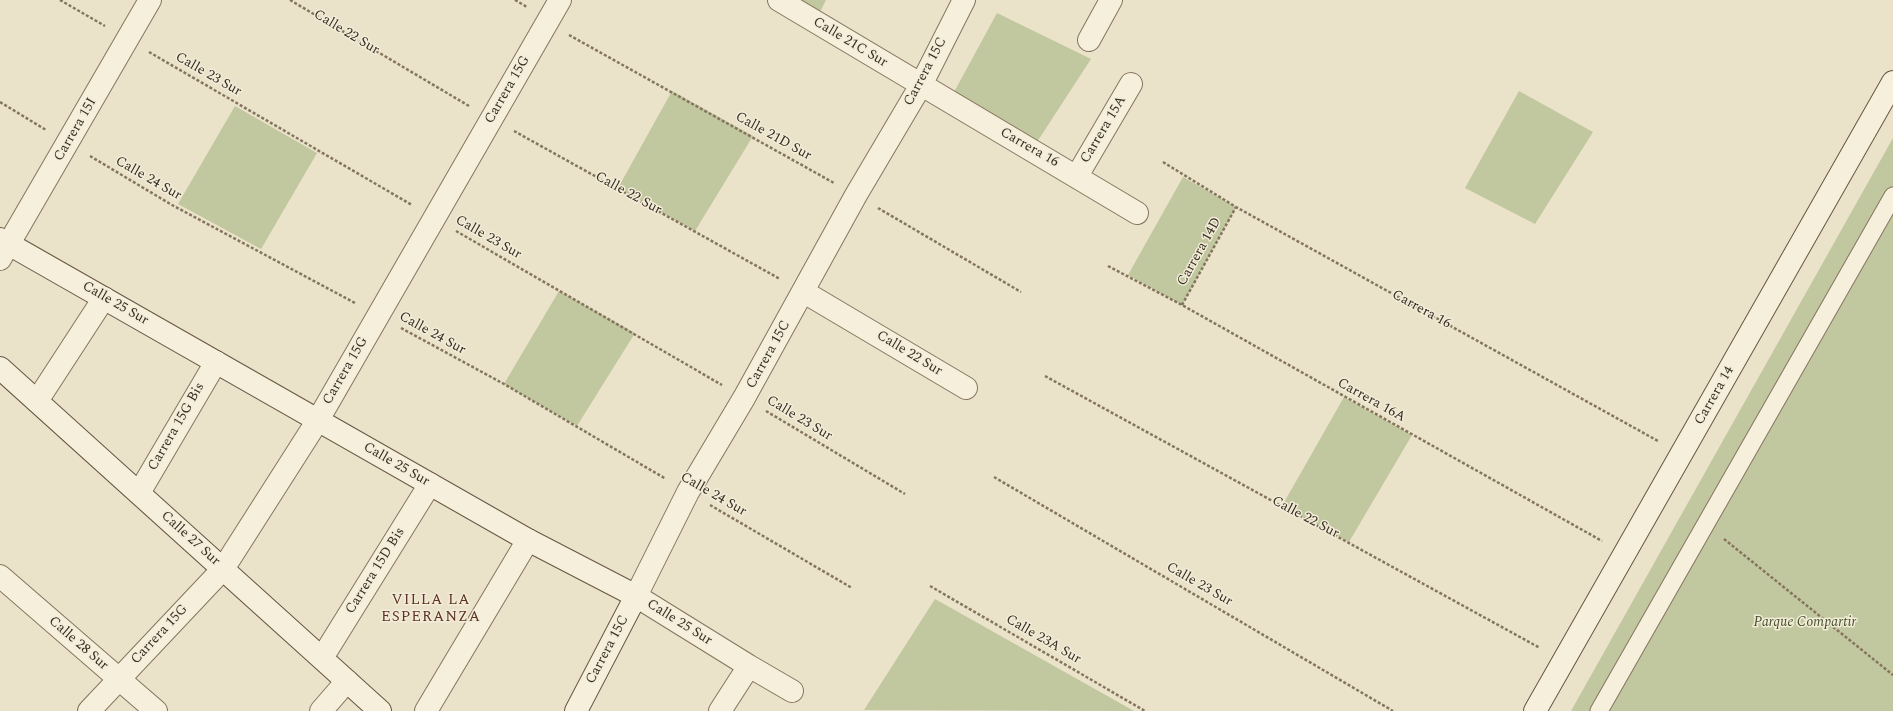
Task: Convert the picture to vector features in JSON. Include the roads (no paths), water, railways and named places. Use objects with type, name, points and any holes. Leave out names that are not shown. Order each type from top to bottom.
[{"type":"street","name":"Carrera 15I","points":[[3,247],[68,143],[150,0]]},
{"type":"street","name":"Carrera 15G","points":[[89,711],[223,569],[318,420],[560,0]]},
{"type":"street","name":"Calle 21C Sur","points":[[779,0],[920,85]]},
{"type":"street","name":"Carrera 15C","points":[[577,711],[688,492],[744,398],[804,292],[856,195],[920,85],[964,0]]},
{"type":"street","points":[[1089,40],[1111,0]]},
{"type":"street","name":"Carrera 14","points":[[1536,711],[1893,82]]},
{"type":"street","name":"Carrera 15A","points":[[1077,176],[1132,84]]},
{"type":"street","name":"Carrera 16","points":[[920,85],[1137,212]]},
{"type":"street","name":"Calle 25 Sur","points":[[3,247],[104,298],[528,540],[636,596],[748,666],[792,691]]},
{"type":"street","name":"Calle 22 Sur","points":[[804,292],[966,388]]},
{"type":"street","points":[[37,401],[104,298]]},
{"type":"street","name":"Carrera 15G Bis","points":[[139,493],[216,362]]},
{"type":"street","name":"Calle 27 Sur","points":[[0,368],[380,711]]},
{"type":"street","name":"Carrera 15D Bis","points":[[322,658],[430,484]]},
{"type":"street","points":[[426,711],[528,540]]},
{"type":"street","name":"Calle 28 Sur","points":[[0,576],[156,711]]},
{"type":"street","points":[[720,711],[748,666]]},
{"type":"street","points":[[321,711],[347,681]]},
{"type":"lane","points":[[1599,711],[1893,196]]},
{"type":"district","name":"VILLA LA ESPERANZA","points":[[431,610]]},
{"type":"park label","name":"Parque Compartir","points":[[1805,623]]}]
